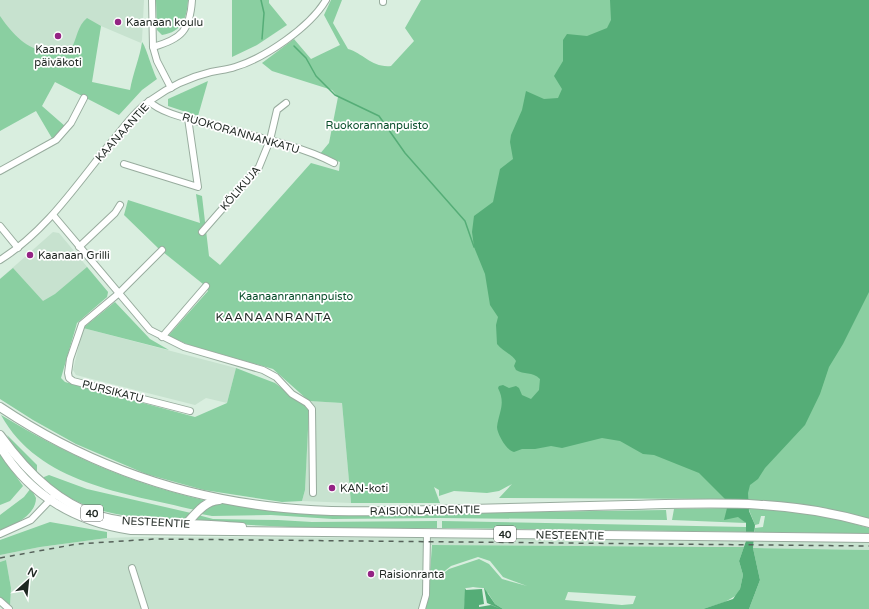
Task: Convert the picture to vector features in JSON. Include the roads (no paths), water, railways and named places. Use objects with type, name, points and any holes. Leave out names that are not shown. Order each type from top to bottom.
[{"type":"main road","name":"RAISIONLAHDENTIE","points":[[0,407],[69,448],[110,466],[168,486],[224,500],[285,508],[367,511],[748,503],[825,511],[867,522]]},
{"type":"main road","name":"40","points":[[0,435],[31,474],[52,497]]},
{"type":"main road","name":"40","points":[[0,446],[26,481],[52,497]]},
{"type":"main road","name":"NESTEENTIE","points":[[52,497],[88,512],[112,519],[133,522],[186,524],[270,531]]},
{"type":"main road","name":"NESTEENTIE","points":[[52,497],[78,516],[107,526],[131,530],[179,532],[270,531],[869,538]]},
{"type":"main road","points":[[179,532],[205,505],[210,502],[224,500]]},
{"type":"street","points":[[152,0],[153,47],[157,61],[171,88]]},
{"type":"street","points":[[153,47],[178,36],[186,29],[189,22],[192,0]]},
{"type":"street","name":"KAANAANTIE","points":[[0,260],[18,248],[52,215],[120,132],[149,101],[171,88],[199,75],[234,68],[266,53],[308,23],[321,9],[326,0]]},
{"type":"street","points":[[0,171],[56,140],[71,123],[84,98]]},
{"type":"street","name":"RUOKORANNANKATU","points":[[149,101],[153,106],[188,118],[270,140],[334,164]]},
{"type":"street","name":"KÖLIKUJA","points":[[202,232],[259,167],[270,140],[277,110],[286,103]]},
{"type":"street","points":[[124,164],[198,188],[188,118]]},
{"type":"street","points":[[79,247],[115,213],[120,205]]},
{"type":"street","points":[[52,215],[146,326],[162,337],[184,347],[262,370],[276,377],[292,394],[307,403],[312,409],[313,493]]},
{"type":"street","points":[[0,226],[18,248]]},
{"type":"street","points":[[118,294],[162,250]]},
{"type":"street","points":[[162,337],[206,286]]},
{"type":"street","name":"PURSIKATU","points":[[118,294],[78,329],[70,359],[68,373],[69,378],[73,381],[190,411]]},
{"type":"street","points":[[0,534],[31,520],[52,497]]},
{"type":"street","points":[[422,609],[426,595],[427,533]]},
{"type":"street","points":[[132,568],[145,609]]},
{"type":"street","points":[[0,601],[9,609]]},
{"type":"waterway","points":[[261,0],[264,13],[262,39]]},
{"type":"waterway","points":[[294,46],[306,58],[316,76],[335,95],[379,116],[405,153],[465,221],[474,247]]},
{"type":"railway","points":[[0,558],[77,544],[155,539],[869,546]]},
{"type":"place","name":"Kaanaan koulu","points":[[118,22]]},
{"type":"place","name":"Kaanaan päiväkoti","points":[[58,36]]},
{"type":"place","name":"Kaanaan Grilli","points":[[30,255]]},
{"type":"place","name":"KAN-koti","points":[[332,488]]},
{"type":"place","name":"Raisionranta","points":[[371,574]]},
{"type":"district","name":"KAANAANRANTA","points":[[274,317]]},
{"type":"park label","name":"Ruokorannanpuisto","points":[[377,125]]},
{"type":"park label","name":"Kaanaanrannanpuisto","points":[[296,296]]}]
